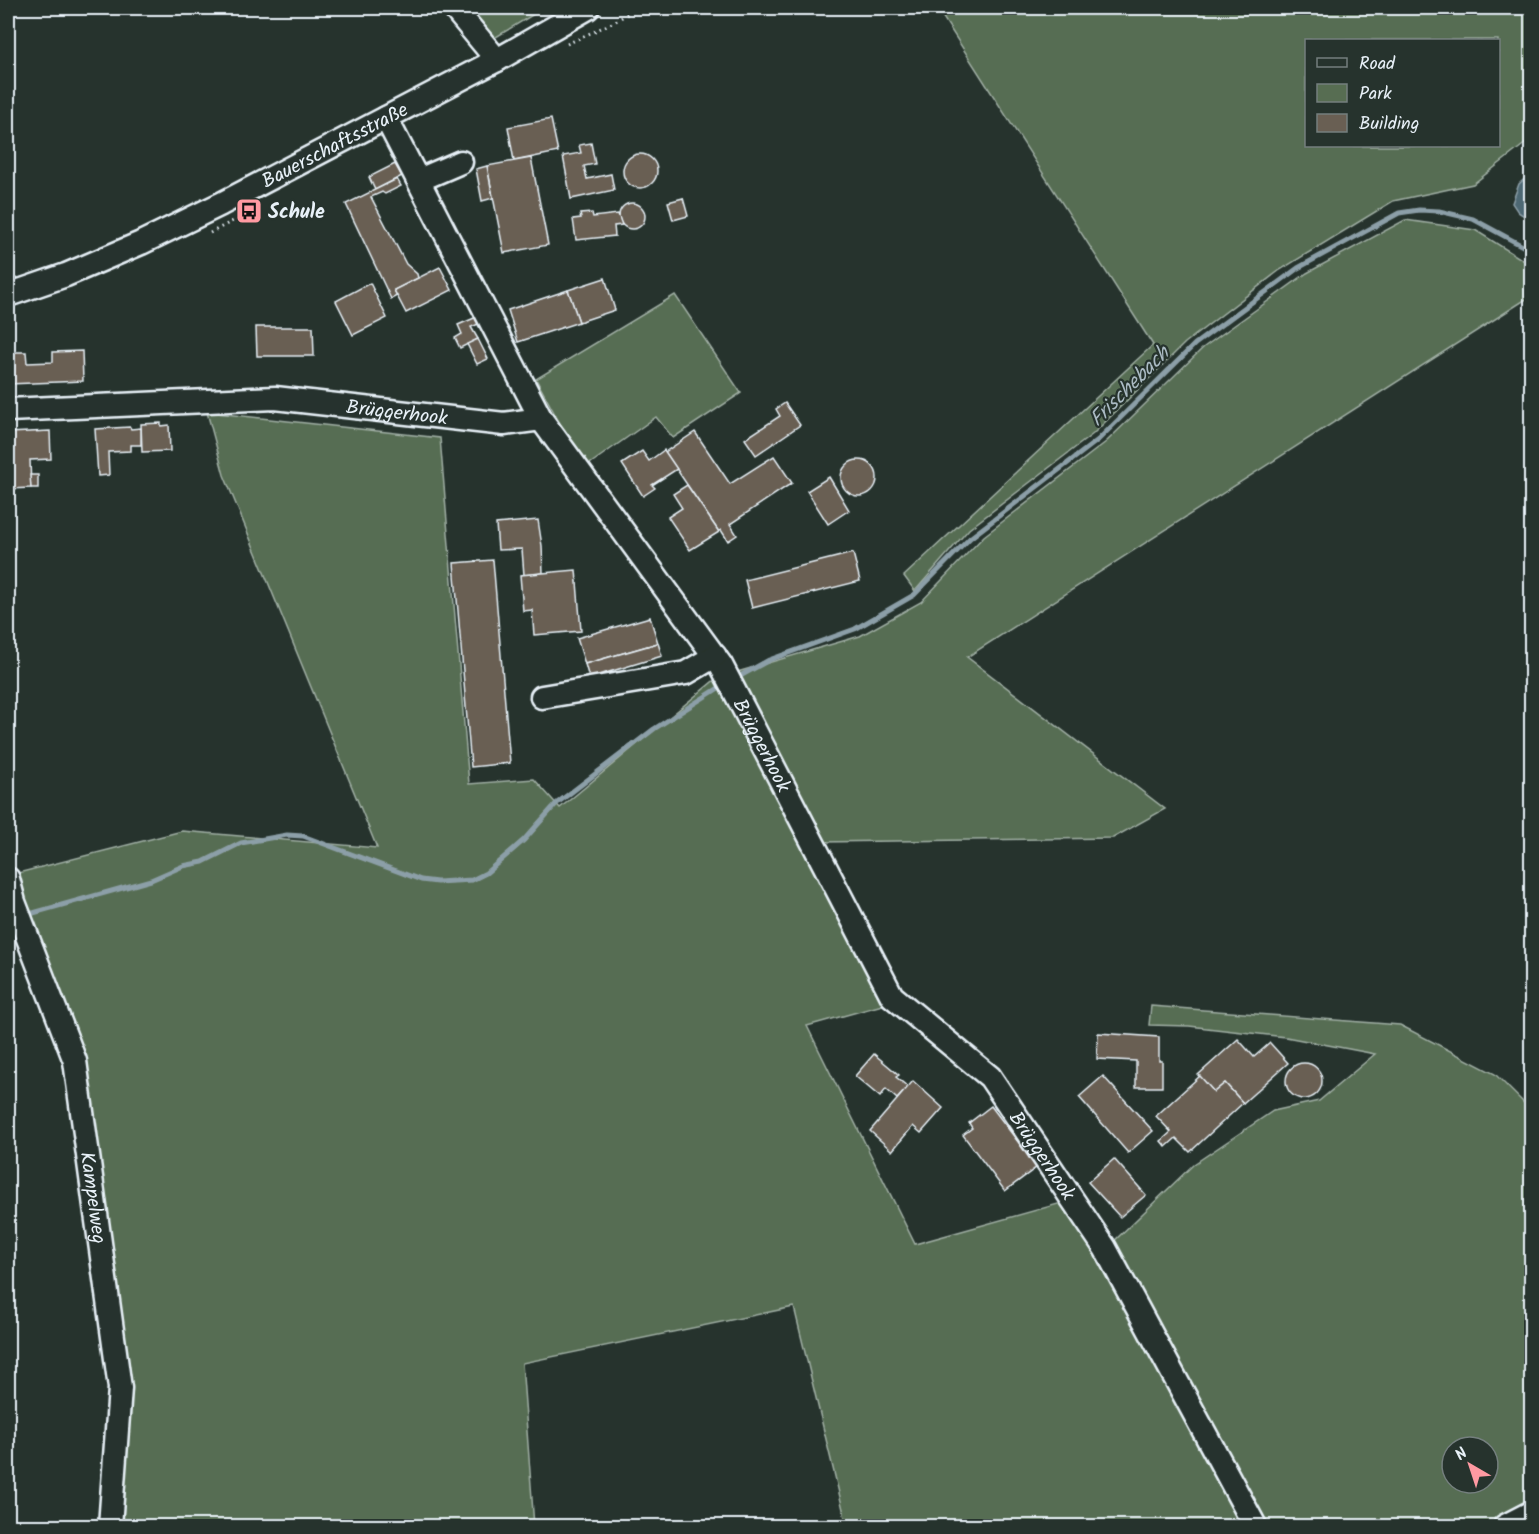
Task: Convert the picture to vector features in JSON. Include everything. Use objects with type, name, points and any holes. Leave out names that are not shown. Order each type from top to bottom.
[{"type":"street","points":[[454,8],[497,60]]},
{"type":"street","name":"Bauerschaftsstraße","points":[[8,295],[66,275],[141,243],[221,204],[497,60],[586,8]]},
{"type":"street","points":[[386,118],[541,419]]},
{"type":"street","points":[[419,180],[461,162]]},
{"type":"street","name":"Brüggerhook","points":[[8,410],[275,398],[504,424],[541,419],[721,665],[892,996],[990,1077],[1105,1248],[1255,1527]]},
{"type":"street","points":[[542,697],[686,673],[715,656]]},
{"type":"street","name":"Kampelweg","points":[[8,879],[14,902],[75,1061],[120,1388],[110,1527]]},
{"type":"street","points":[[1505,1527],[1532,1512]]},
{"type":"green space","points":[[464,8],[544,8],[491,40]]},
{"type":"green space","points":[[937,8],[1531,8],[1531,139],[1473,184],[1393,201],[1280,270],[1185,343],[1093,434],[969,529],[915,591],[904,576],[1153,345]]},
{"type":"green space","points":[[1405,220],[1475,230],[1531,265],[1531,296],[967,657],[1165,809],[1113,838],[820,842],[886,1004],[807,1026],[915,1244],[1065,1202],[1103,1260],[1245,1526],[847,1526],[794,1307],[522,1363],[534,1526],[121,1526],[131,1386],[86,1062],[24,901],[18,873],[182,831],[377,848],[224,475],[207,412],[440,438],[469,784],[534,779],[560,808],[717,678],[860,636],[921,602],[984,536],[1106,442],[1204,347],[1307,273]]},
{"type":"green space","points":[[675,295],[741,393],[673,438],[656,417],[584,468],[536,379]]},
{"type":"green space","points":[[1151,1006],[1400,1025],[1495,1074],[1531,1110],[1531,1503],[1487,1526],[1261,1526],[1109,1246],[1194,1164],[1273,1111],[1319,1101],[1375,1054],[1286,1037],[1189,1026],[1149,1025]]},
{"type":"water","points":[[1531,173],[1531,214],[1526,217],[1518,212],[1512,203],[1519,184]]},
{"type":"building","points":[[551,119],[558,152],[514,161],[508,127]]},
{"type":"building","points":[[591,143],[595,164],[584,166],[587,179],[611,174],[614,190],[571,199],[563,156],[581,153],[579,145]]},
{"type":"building","points":[[640,154],[652,159],[657,171],[652,183],[640,188],[628,183],[623,171],[628,159]]},
{"type":"building","points":[[531,158],[548,245],[504,253],[487,166]]},
{"type":"building","points":[[395,164],[402,176],[375,190],[369,177]]},
{"type":"building","points":[[487,166],[493,198],[482,201],[476,169]]},
{"type":"building","points":[[397,179],[401,186],[385,194],[382,192],[371,197],[406,264],[417,274],[418,278],[394,290],[397,296],[391,299],[346,204]]},
{"type":"building","points":[[683,198],[688,216],[673,220],[668,202]]},
{"type":"building","points":[[632,203],[642,206],[645,216],[642,226],[632,229],[622,226],[619,216],[622,206]]},
{"type":"building","points":[[592,213],[593,217],[618,214],[622,225],[614,226],[615,236],[576,240],[573,219],[581,218],[580,214]]},
{"type":"building","points":[[440,267],[452,290],[406,313],[394,290]]},
{"type":"building","points":[[605,278],[615,310],[579,322],[568,290]]},
{"type":"building","points":[[370,283],[387,318],[353,335],[336,301]]},
{"type":"building","points":[[568,290],[579,322],[518,342],[508,310]]},
{"type":"building","points":[[479,316],[481,323],[471,327],[478,339],[460,348],[455,338],[462,334],[458,325]]},
{"type":"building","points":[[256,327],[313,327],[314,356],[257,356]]},
{"type":"building","points":[[478,339],[488,359],[477,364],[467,344]]},
{"type":"building","points":[[82,351],[83,381],[8,384],[8,352],[26,352],[27,363],[53,362],[53,352]]},
{"type":"building","points":[[785,403],[800,425],[756,455],[745,439],[780,416],[776,409]]},
{"type":"building","points":[[161,423],[161,426],[169,425],[170,451],[142,452],[141,424]]},
{"type":"building","points":[[130,427],[131,429],[141,428],[141,445],[131,445],[131,451],[108,452],[109,475],[98,476],[95,429]]},
{"type":"building","points":[[50,431],[51,459],[30,460],[31,488],[8,489],[8,433]]},
{"type":"building","points":[[695,432],[730,484],[774,456],[792,483],[730,524],[737,535],[728,541],[721,530],[719,532],[665,452]]},
{"type":"building","points":[[664,450],[677,469],[652,485],[655,488],[643,496],[622,464],[642,451],[649,461]]},
{"type":"building","points":[[859,460],[872,465],[877,478],[872,491],[859,496],[846,491],[841,478],[846,465]]},
{"type":"building","points":[[30,475],[38,475],[38,488],[31,488]]},
{"type":"building","points":[[829,477],[849,510],[828,524],[807,491]]},
{"type":"building","points":[[687,485],[719,532],[690,550],[668,517],[682,508],[673,494]]},
{"type":"building","points":[[538,520],[543,573],[524,575],[522,549],[498,550],[496,524]]},
{"type":"building","points":[[853,553],[860,581],[752,608],[745,580]]},
{"type":"building","points":[[493,560],[510,763],[471,767],[454,563]]},
{"type":"building","points":[[576,570],[581,631],[534,635],[532,610],[523,611],[520,575]]},
{"type":"building","points":[[650,617],[658,643],[585,664],[577,638]]},
{"type":"building","points":[[658,643],[662,656],[589,678],[585,664]]},
{"type":"building","points":[[1098,1033],[1159,1037],[1162,1087],[1136,1087],[1136,1061],[1097,1059]]},
{"type":"building","points":[[1238,1039],[1254,1057],[1270,1043],[1288,1063],[1243,1103],[1225,1083],[1214,1092],[1198,1075]]},
{"type":"building","points":[[874,1054],[899,1075],[896,1077],[908,1087],[897,1099],[886,1089],[880,1097],[855,1076]]},
{"type":"building","points":[[1304,1063],[1317,1068],[1322,1081],[1317,1094],[1304,1099],[1291,1094],[1286,1081],[1291,1068]]},
{"type":"building","points":[[1103,1076],[1153,1131],[1128,1153],[1079,1097]]},
{"type":"building","points":[[1200,1076],[1214,1092],[1225,1083],[1243,1103],[1190,1152],[1176,1138],[1166,1147],[1161,1141],[1171,1132],[1156,1116]]},
{"type":"building","points":[[913,1081],[943,1108],[921,1133],[913,1126],[892,1151],[870,1131]]},
{"type":"building","points":[[991,1106],[1037,1167],[1005,1191],[963,1135],[972,1128],[969,1123]]},
{"type":"building","points":[[1114,1159],[1146,1195],[1120,1217],[1088,1182]]},
{"type":"waterway","name":"Frischebach","points":[[742,675],[769,660],[855,629],[914,595],[970,538],[1098,440],[1195,344],[1298,268],[1399,213],[1419,210],[1439,211],[1473,219],[1532,251]]},
{"type":"waterway","points":[[26,915],[151,880],[183,866],[203,862],[241,843],[287,835],[303,836],[421,880],[437,882],[472,880],[486,873],[524,840],[556,804],[654,729],[717,689]]},
{"type":"place","name":"Schule","points":[[249,211]]}]
